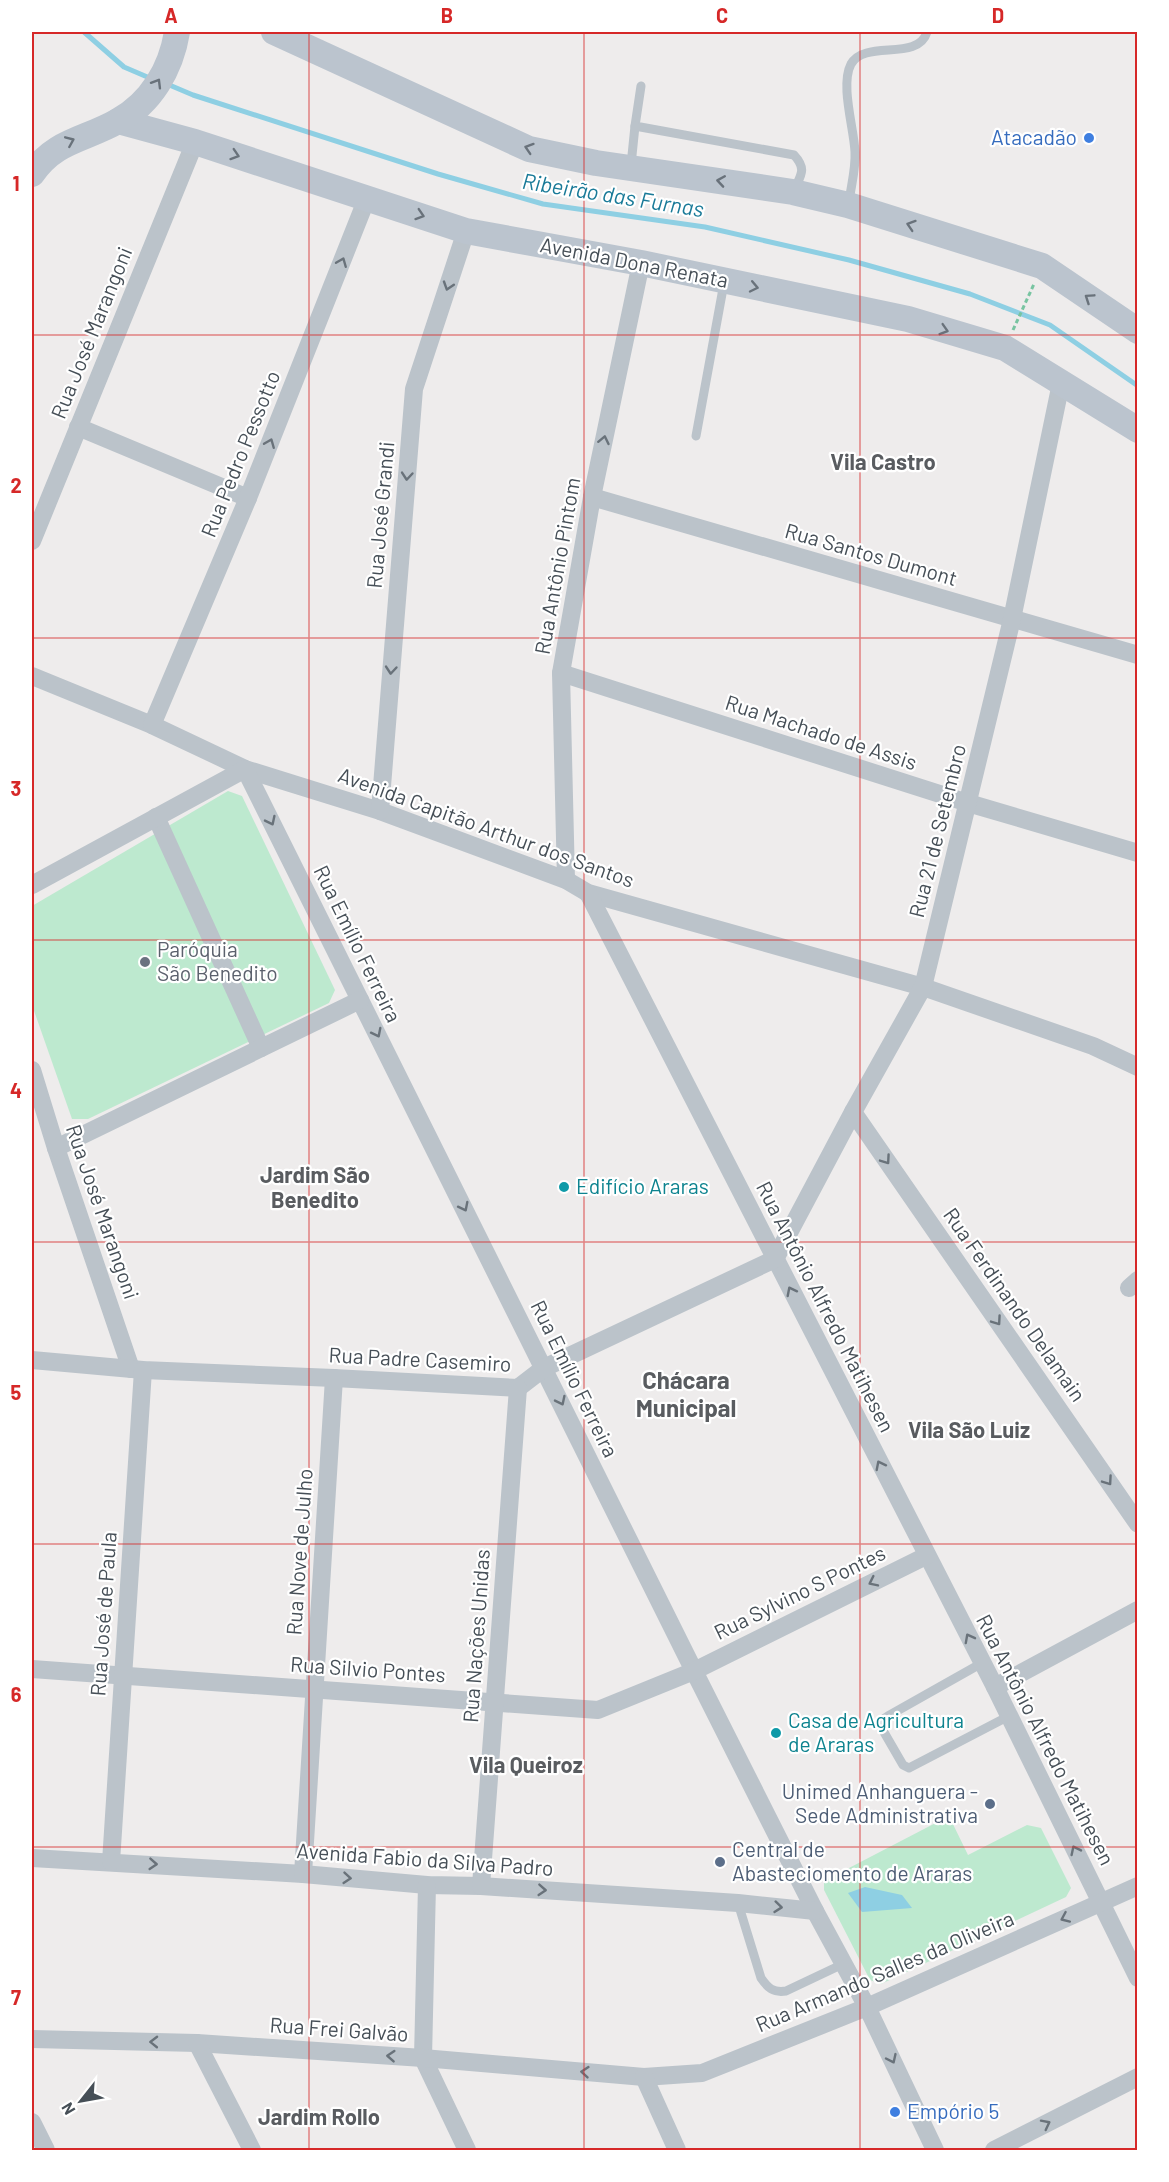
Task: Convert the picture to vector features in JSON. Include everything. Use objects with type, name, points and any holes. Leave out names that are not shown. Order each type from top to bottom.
[{"type":"main road","points":[[32,174],[60,146],[118,121],[147,100],[168,66],[177,32]]},
{"type":"main road","points":[[274,32],[529,149],[596,163],[793,192],[848,205],[1042,266],[1137,331]]},
{"type":"main road","name":"Avenida Dona Renata","points":[[118,121],[195,142],[466,231],[641,263],[908,319],[1005,348],[1137,430]]},
{"type":"street","name":"Rua José Marangoni","points":[[32,541],[195,142]]},
{"type":"street","name":"Rua Pedro Pessotto","points":[[152,725],[248,498],[367,198]]},
{"type":"street","name":"Rua José Grandi","points":[[380,812],[414,389],[466,231]]},
{"type":"street","name":"Rua Antônio Pintom","points":[[566,880],[561,673],[592,498],[641,263]]},
{"type":"street","name":"Rua 21 de Setembro","points":[[775,1259],[923,987],[1012,620],[1061,383]]},
{"type":"street","points":[[78,427],[248,498]]},
{"type":"street","name":"Rua Santos Dumont","points":[[592,498],[1137,655]]},
{"type":"street","name":"Rua Machado de Assis","points":[[561,673],[968,803],[1137,853]]},
{"type":"street","name":"Avenida Capitão Arthur dos Santos","points":[[32,676],[152,725],[245,769],[380,812],[566,880],[588,893],[923,987],[1093,1046],[1137,1067]]},
{"type":"street","points":[[32,885],[245,769]]},
{"type":"street","name":"Rua Emílio Ferreira","points":[[245,769],[694,1671],[815,1911],[867,2007],[935,2151]]},
{"type":"street","points":[[156,817],[261,1048]]},
{"type":"street","name":"Rua Antônio Alfredo Matihesen","points":[[588,893],[995,1688],[1137,1978]]},
{"type":"street","points":[[56,1148],[360,1000]]},
{"type":"street","name":"Rua José Marangoni","points":[[32,1070],[56,1148],[137,1369]]},
{"type":"street","name":"Rua Ferdinando Delamain","points":[[853,1112],[1137,1524]]},
{"type":"street","name":"Rua Padre Casemiro","points":[[32,1359],[137,1369],[518,1388],[544,1368],[775,1259]]},
{"type":"street","name":"Rua José de Paula","points":[[111,1862],[137,1369]]},
{"type":"street","name":"Rua Nove de Julho","points":[[303,1874],[334,1378]]},
{"type":"street","name":"Rua Nações Unidas","points":[[481,1886],[518,1388]]},
{"type":"street","name":"Rua Sylvino S Pontes","points":[[694,1671],[926,1556]]},
{"type":"street","points":[[995,1688],[1137,1610]]},
{"type":"street","name":"Rua Silvio Pontes","points":[[32,1669],[598,1710],[694,1671]]},
{"type":"street","name":"Avenida Fabio da Silva Padro","points":[[32,1858],[303,1874],[427,1885],[481,1886],[738,1903],[815,1911]]},
{"type":"street","points":[[427,1885],[423,2058],[467,2151]]},
{"type":"street","name":"Rua Armando Salles da Oliveira","points":[[644,2077],[702,2073],[867,2007],[1137,1886]]},
{"type":"street","name":"Rua Frei Galvão","points":[[32,2039],[197,2043],[423,2058],[644,2077]]},
{"type":"street","points":[[197,2043],[252,2151]]},
{"type":"street","points":[[644,2077],[677,2151]]},
{"type":"street","points":[[994,2151],[1137,2077]]},
{"type":"street","points":[[32,2122],[46,2151]]},
{"type":"lane","points":[[848,205],[855,154],[847,76],[853,61],[869,52],[916,46],[925,39],[927,32]]},
{"type":"lane","points":[[631,167],[640,86]]},
{"type":"lane","points":[[635,126],[794,156],[801,163],[803,171],[793,192]]},
{"type":"lane","points":[[696,436],[725,281]]},
{"type":"lane","points":[[982,1663],[888,1716],[882,1720],[880,1727],[903,1765],[909,1768],[1009,1716]]},
{"type":"lane","points":[[738,1903],[761,1977],[767,1987],[776,1992],[786,1991],[843,1964]]},
{"type":"path","points":[[1005,348],[1042,266]]},
{"type":"green space","points":[[228,791],[242,796],[335,990],[329,1003],[88,1119],[72,1119],[32,1005],[32,906]]},
{"type":"green space","points":[[949,1816],[968,1855],[1027,1825],[1041,1828],[1071,1888],[1066,1897],[881,1984],[870,1980],[824,1890],[824,1881]]},
{"type":"water","points":[[865,1887],[902,1895],[912,1908],[862,1912],[848,1893]]},
{"type":"waterway","name":"Ribeirão das Furnas","points":[[84,32],[124,67],[152,79]]},
{"type":"waterway","name":"Ribeirão das Furnas","points":[[167,84],[193,95],[438,174],[543,204],[705,227],[849,260],[970,294],[1050,325],[1138,386]]},
{"type":"place","name":"Atacadão","points":[[1089,138]]},
{"type":"place","name":"Paróquia São Benedito","points":[[145,962]]},
{"type":"place","name":"Edifício Araras","points":[[564,1187]]},
{"type":"place","name":"Casa de Agricultura de Araras","points":[[776,1733]]},
{"type":"place","name":"Unimed Anhanguera - Sede Administrativa","points":[[990,1804]]},
{"type":"place","name":"Central de Abasteciomento de Araras","points":[[720,1862]]},
{"type":"place","name":"Empório 5","points":[[895,2112]]},
{"type":"district","name":"Vila Castro","points":[[883,462]]},
{"type":"district","name":"Jardim São Benedito","points":[[315,1188]]},
{"type":"district","name":"Chácara Municipal","points":[[686,1395]]},
{"type":"district","name":"Vila São Luiz","points":[[969,1430]]},
{"type":"district","name":"Vila Queiroz","points":[[526,1765]]},
{"type":"district","name":"Jardim Rollo","points":[[319,2117]]}]
